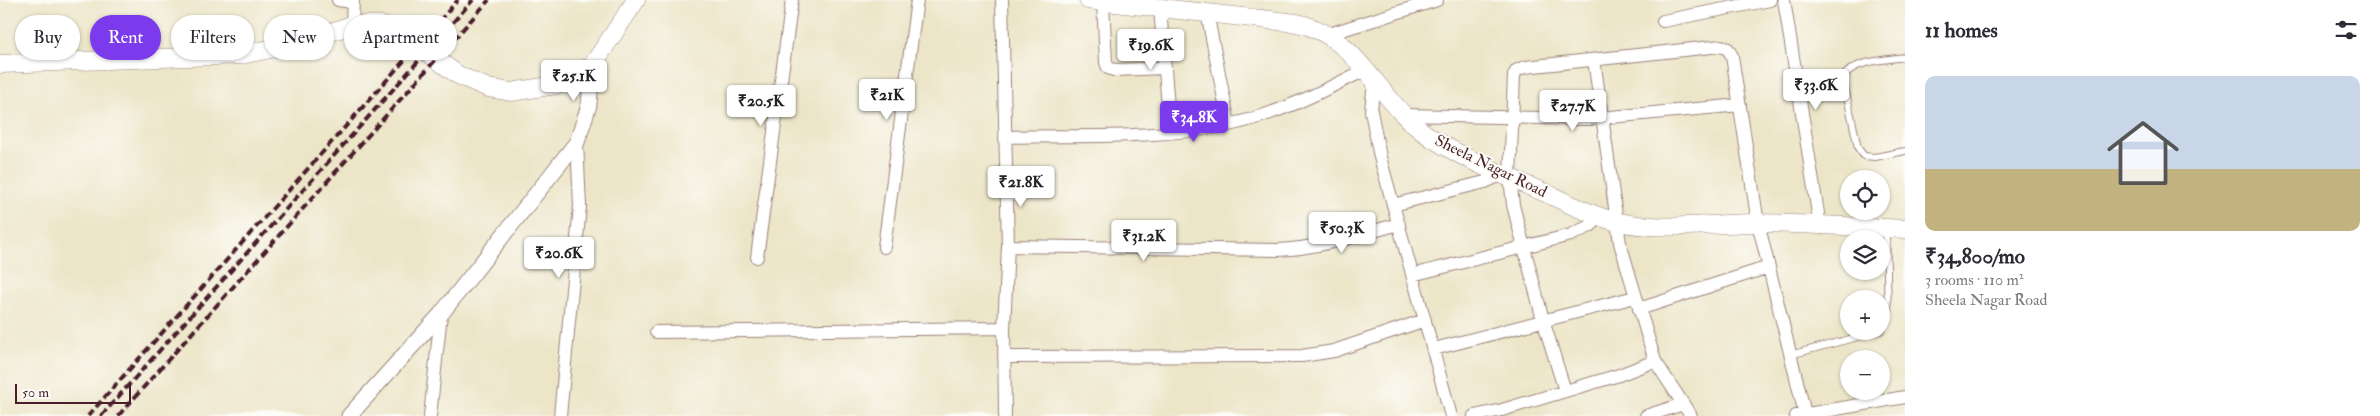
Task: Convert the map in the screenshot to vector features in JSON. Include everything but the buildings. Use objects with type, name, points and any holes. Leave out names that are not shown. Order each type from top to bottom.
[{"type":"main road","points":[[437,60],[458,75],[488,88],[511,92],[556,85],[575,77],[592,66],[636,0]]},
{"type":"main road","name":"Sheela Nagar Road","points":[[1096,1],[1160,8],[1180,5],[1207,13],[1314,26],[1329,34],[1351,53],[1404,115],[1423,132],[1445,146],[1507,176],[1608,219],[1655,225],[1758,223],[1905,229]]},
{"type":"main road","points":[[0,64],[241,55],[294,44],[344,28]]},
{"type":"street","points":[[338,0],[353,1],[352,15]]},
{"type":"street","points":[[757,257],[792,0]]},
{"type":"street","points":[[884,247],[917,0]]},
{"type":"street","points":[[1002,0],[1008,246],[1004,328],[1005,416]]},
{"type":"street","points":[[1329,34],[1437,0]]},
{"type":"street","points":[[1663,21],[1770,0]]},
{"type":"street","points":[[1784,0],[1820,226]]},
{"type":"street","points":[[1096,1],[1108,68],[1114,70],[1165,68]]},
{"type":"street","points":[[1160,8],[1170,132]]},
{"type":"street","points":[[1207,13],[1229,124]]},
{"type":"street","points":[[1565,391],[1543,320],[1507,176],[1514,117],[1514,75],[1517,70],[1525,67],[1722,46],[1728,49],[1732,56],[1758,223],[1790,355],[1800,415],[1905,397]]},
{"type":"street","points":[[1594,60],[1602,118],[1608,219],[1655,361],[1691,416]]},
{"type":"street","points":[[560,416],[580,206],[577,142],[588,105],[592,66]]},
{"type":"street","points":[[1005,137],[1170,132],[1229,124],[1306,100],[1370,75],[1371,110],[1393,205],[1434,348],[1451,416]]},
{"type":"street","points":[[1404,115],[1602,118],[1740,105]]},
{"type":"street","points":[[349,416],[442,314],[577,142]]},
{"type":"street","points":[[1393,205],[1507,176]]},
{"type":"street","points":[[1412,274],[1571,235],[1608,219]]},
{"type":"street","points":[[1008,246],[1300,249],[1334,242],[1398,224]]},
{"type":"street","points":[[1434,348],[1543,320],[1637,303],[1769,267]]},
{"type":"street","points":[[430,416],[442,314]]},
{"type":"street","points":[[1004,357],[1302,356],[1334,351],[1425,320]]},
{"type":"street","points":[[656,332],[1004,328]]},
{"type":"street","points":[[1474,416],[1502,410],[1619,376],[1655,361]]},
{"type":"street","points":[[1646,416],[1682,404]]},
{"type":"lane","points":[[1905,57],[1856,66],[1846,71],[1843,78],[1858,148],[1864,156],[1875,157],[1905,151]]},
{"type":"lane","points":[[1886,228],[1887,290]]},
{"type":"lane","points":[[1790,355],[1846,340]]},
{"type":"railway","points":[[88,416],[458,0]]},
{"type":"railway","points":[[101,416],[473,0]]},
{"type":"railway","points":[[118,416],[489,0]]}]
